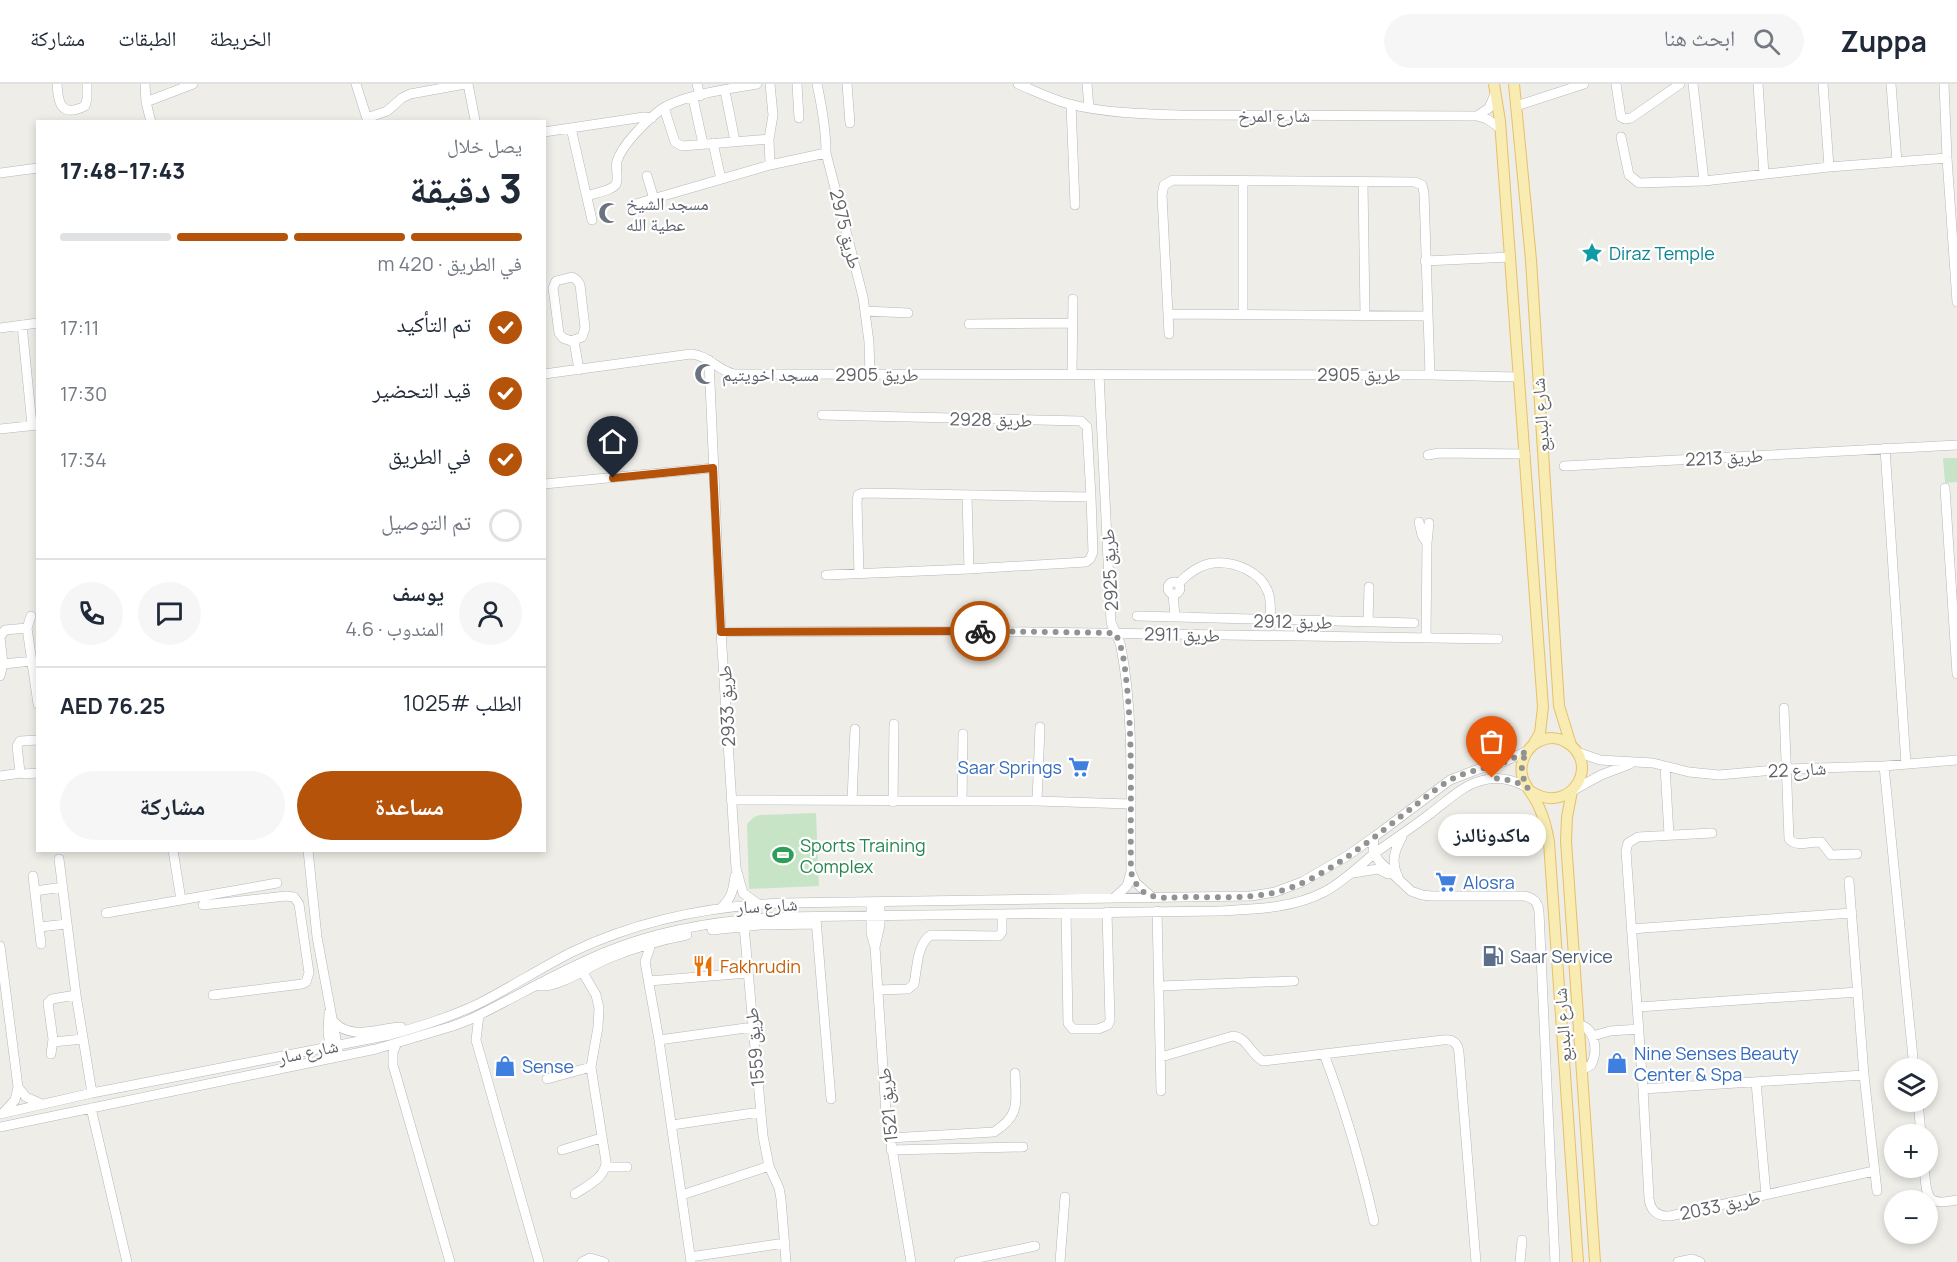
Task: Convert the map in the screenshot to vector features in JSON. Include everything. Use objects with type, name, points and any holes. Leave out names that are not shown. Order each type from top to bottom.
[{"type":"main road","name":"شارع البديع","points":[[1514,84],[1531,260],[1559,706],[1574,749]]},
{"type":"main road","name":"شارع البديع","points":[[1495,86],[1520,377],[1543,707],[1540,733],[1530,747]]},
{"type":"main road","points":[[1553,738],[1563,740],[1574,749],[1581,762],[1582,772],[1572,791],[1565,796],[1548,799],[1530,790],[1523,779],[1521,769],[1522,760],[1530,747],[1543,739],[1553,738]]},
{"type":"main road","name":"شارع البديع","points":[[1530,790],[1542,815],[1549,842],[1578,1262]]},
{"type":"main road","name":"شارع البديع","points":[[1572,791],[1567,816],[1566,842],[1595,1262]]},
{"type":"street","points":[[57,84],[58,103],[66,109],[85,106],[87,84]]},
{"type":"street","points":[[145,84],[150,120]]},
{"type":"street","points":[[146,102],[193,84]]},
{"type":"street","points":[[356,84],[367,120],[410,94],[466,84],[476,120]]},
{"type":"street","points":[[697,84],[696,97],[703,144]]},
{"type":"street","points":[[770,84],[773,115],[769,139],[770,165]]},
{"type":"street","points":[[797,84],[799,118]]},
{"type":"street","name":"طريق 2975","points":[[817,84],[826,136],[826,153],[865,311],[870,375]]},
{"type":"street","points":[[847,84],[850,123]]},
{"type":"street","name":"شارع المرخ","points":[[1018,84],[1071,104],[1134,113],[1477,116],[1492,121],[1500,128]]},
{"type":"street","points":[[1045,84],[1045,96]]},
{"type":"street","points":[[1087,84],[1089,108]]},
{"type":"street","points":[[1516,106],[1584,84]]},
{"type":"street","points":[[1616,84],[1621,117],[1625,119],[1631,118],[1680,84]]},
{"type":"street","points":[[1693,84],[1704,181]]},
{"type":"street","points":[[1758,84],[1764,174]]},
{"type":"street","points":[[1823,84],[1829,167]]},
{"type":"street","points":[[1891,84],[1898,162]]},
{"type":"street","points":[[1944,84],[1957,302]]},
{"type":"street","points":[[587,196],[615,185],[619,156],[632,137],[664,108],[696,97],[751,85]]},
{"type":"street","points":[[1477,116],[1489,108],[1494,99],[1495,86]]},
{"type":"street","points":[[725,91],[735,141]]},
{"type":"street","points":[[1071,104],[1075,206]]},
{"type":"street","points":[[664,108],[677,144],[682,146],[769,139]]},
{"type":"street","points":[[546,132],[644,117],[652,118]]},
{"type":"street","points":[[1946,126],[1957,126]]},
{"type":"street","points":[[571,128],[592,220]]},
{"type":"street","points":[[1621,137],[1629,175],[1639,183],[1704,181],[1829,167],[1947,158]]},
{"type":"street","points":[[713,143],[721,179]]},
{"type":"street","points":[[632,205],[770,165],[826,153]]},
{"type":"street","points":[[0,173],[36,168]]},
{"type":"street","points":[[647,176],[654,199]]},
{"type":"street","points":[[1169,334],[1162,195],[1164,185],[1173,180],[1415,182],[1422,185],[1424,193],[1430,375]]},
{"type":"street","points":[[1243,182],[1243,314]]},
{"type":"street","points":[[1363,182],[1365,315]]},
{"type":"street","points":[[1425,261],[1510,256]]},
{"type":"street","points":[[572,278],[578,280],[580,285],[585,328],[582,337],[574,341],[565,340],[559,333],[553,288],[556,281],[572,278]]},
{"type":"street","points":[[1072,299],[1072,374]]},
{"type":"street","points":[[865,311],[908,313]]},
{"type":"street","points":[[1168,314],[1428,316]]},
{"type":"street","points":[[0,328],[36,323]]},
{"type":"street","points":[[969,324],[1072,323]]},
{"type":"street","points":[[0,429],[35,425],[32,377],[22,325]]},
{"type":"street","points":[[574,341],[579,370]]},
{"type":"street","name":"طريق 2905","points":[[546,374],[691,354],[701,355],[721,370],[734,374],[1520,377]]},
{"type":"street","name":"طريق 2933","points":[[709,360],[721,632],[736,868],[743,893],[758,904]]},
{"type":"street","name":"طريق 2925","points":[[1099,374],[1111,622],[1120,646],[1128,703],[1131,754],[1131,872]]},
{"type":"street","name":"طريق 2928","points":[[822,415],[1081,421],[1087,427],[1093,552],[1090,559],[1086,562],[969,570]]},
{"type":"street","name":"طريق 2213","points":[[1564,466],[1957,445]]},
{"type":"street","points":[[1885,448],[1906,764]]},
{"type":"street","points":[[1428,455],[1439,453],[1525,454]]},
{"type":"street","points":[[546,484],[713,468]]},
{"type":"street","points":[[1945,488],[1957,674]]},
{"type":"street","points":[[859,574],[857,502],[858,495],[863,493],[1091,497]]},
{"type":"street","points":[[826,575],[969,570],[967,496]]},
{"type":"street","points":[[1092,523],[1106,524]]},
{"type":"street","points":[[1424,523],[1426,638]]},
{"type":"street","points":[[1175,618],[1173,594],[1179,592],[1179,583],[1190,573],[1213,562],[1240,566],[1262,580],[1268,591],[1270,636]]},
{"type":"street","points":[[1368,622],[1369,587]]},
{"type":"street","points":[[31,616],[27,628],[36,690]]},
{"type":"street","name":"طريق 2912","points":[[1137,616],[1414,623]]},
{"type":"street","points":[[0,676],[3,664],[0,637],[2,633],[5,630],[27,628]]},
{"type":"street","name":"طريق 2911","points":[[721,632],[1115,633],[1498,639]]},
{"type":"street","points":[[3,664],[32,661]]},
{"type":"street","points":[[1784,708],[1788,837],[1798,844],[1821,842],[1831,855],[1857,854]]},
{"type":"street","points":[[893,802],[894,724]]},
{"type":"street","points":[[1037,801],[1040,727]]},
{"type":"street","points":[[852,801],[855,729]]},
{"type":"street","points":[[962,801],[963,734]]},
{"type":"street","points":[[21,773],[17,744],[20,741],[36,740]]},
{"type":"street","name":"شارع سار","points":[[2,1113],[92,1093],[390,1035],[481,1002],[571,953],[615,934],[667,917],[758,904],[1251,896],[1275,892],[1313,876],[1374,837],[1450,780],[1503,762],[1530,747]]},
{"type":"street","name":"شارع 22","points":[[1574,749],[1600,760],[1638,761],[1704,774],[1884,766],[1957,760]]},
{"type":"street","points":[[1572,791],[1601,775],[1638,761]]},
{"type":"street","points":[[1665,766],[1669,835]]},
{"type":"street","points":[[1884,766],[1913,1058]]},
{"type":"street","points":[[0,776],[36,773]]},
{"type":"street","name":"شارع سار","points":[[0,1127],[376,1049],[453,1026],[606,952],[664,933],[745,919],[816,920],[875,916],[1255,909],[1287,905],[1327,891],[1462,790],[1480,781],[1506,779],[1518,782],[1530,790]]},
{"type":"street","points":[[731,800],[1037,801],[1130,804]]},
{"type":"street","points":[[1400,882],[1394,870],[1393,858],[1404,833]]},
{"type":"street","name":"طريق 2033","points":[[1712,833],[1638,837],[1631,840],[1626,847],[1644,1089],[1649,1203],[1655,1212],[1664,1217],[1874,1171]]},
{"type":"street","points":[[1374,837],[1374,855],[1411,891],[1422,895],[1528,896],[1536,902],[1555,1262]]},
{"type":"street","points":[[173,852],[181,900]]},
{"type":"street","points":[[308,852],[317,937],[334,1022],[335,1057]]},
{"type":"street","points":[[58,860],[92,1093]]},
{"type":"street","name":"طريق 2933","points":[[721,908],[732,894],[736,868]]},
{"type":"street","points":[[1351,873],[1378,869],[1400,882]]},
{"type":"street","points":[[1131,872],[1139,887],[1153,898]]},
{"type":"street","points":[[1114,898],[1125,889],[1131,872]]},
{"type":"street","points":[[33,876],[41,944]]},
{"type":"street","points":[[1849,881],[1864,1075],[1877,1191]]},
{"type":"street","points":[[106,913],[277,883]]},
{"type":"street","points":[[35,891],[63,887]]},
{"type":"street","points":[[203,905],[294,897],[299,904],[309,974],[306,982],[302,984],[213,995]]},
{"type":"street","name":"طريق 1521","points":[[875,902],[871,933],[875,947],[889,1138],[912,1262]]},
{"type":"street","points":[[1158,911],[1161,1091]]},
{"type":"street","points":[[1066,913],[1068,1023],[1073,1029],[1077,1029],[1103,1028],[1110,1020],[1107,912]]},
{"type":"street","points":[[1631,928],[1852,913]]},
{"type":"street","points":[[878,990],[912,987],[922,946],[931,935],[999,936],[1002,932],[1002,915]]},
{"type":"street","points":[[537,986],[550,986],[628,951],[700,932],[816,920]]},
{"type":"street","name":"شارع سار","points":[[816,920],[831,1099]]},
{"type":"street","points":[[39,927],[67,924]]},
{"type":"street","name":"طريق 1559","points":[[744,926],[760,1112],[769,1167],[779,1188],[781,1199],[786,1262]]},
{"type":"street","points":[[304,939],[317,937]]},
{"type":"street","points":[[651,944],[645,962],[659,1040],[691,1259],[785,1242]]},
{"type":"street","points":[[0,946],[18,1087],[15,1100],[2,1113]]},
{"type":"street","points":[[628,951],[636,954],[645,962]]},
{"type":"street","points":[[575,1194],[600,1177],[605,1167],[591,1067],[599,1008],[596,995],[582,971]]},
{"type":"street","points":[[649,981],[748,973]]},
{"type":"street","points":[[1160,986],[1294,981]]},
{"type":"street","points":[[1638,1007],[1858,992]]},
{"type":"street","points":[[51,1054],[53,1042],[49,1001],[76,995]]},
{"type":"street","points":[[329,1006],[327,1023],[334,1045]]},
{"type":"street","points":[[479,1015],[476,1026],[477,1040],[539,1262]]},
{"type":"street","points":[[334,1022],[342,1029],[353,1033],[398,1027],[412,1028]]},
{"type":"street","points":[[1579,1025],[1588,1028],[1593,1036],[1595,1055],[1589,1068],[1582,1070]]},
{"type":"street","points":[[453,1026],[466,1029],[477,1040]]},
{"type":"street","points":[[659,1040],[753,1027]]},
{"type":"street","points":[[1593,1036],[1610,1031],[1639,1029]]},
{"type":"street","points":[[1161,1056],[1233,1036],[1245,1040],[1256,1057],[1263,1061],[1449,1039],[1454,1042],[1458,1046],[1476,1262]]},
{"type":"street","points":[[53,1042],[83,1039]]},
{"type":"street","points":[[397,1043],[393,1052],[393,1065],[450,1262]]},
{"type":"street","points":[[376,1049],[393,1065]]},
{"type":"street","points":[[1324,1054],[1353,1137],[1374,1221]]},
{"type":"street","points":[[547,1079],[591,1067]]},
{"type":"street","points":[[889,1138],[994,1132],[1007,1124],[1015,1111],[1016,1073]]},
{"type":"street","points":[[1644,1089],[1864,1075]]},
{"type":"street","points":[[1756,1082],[1766,1195]]},
{"type":"street","points":[[18,1087],[26,1097],[42,1105]]},
{"type":"street","points":[[92,1108],[127,1262]]},
{"type":"street","points":[[672,1125],[760,1112]]},
{"type":"street","points":[[562,1150],[601,1138]]},
{"type":"street","points":[[891,1150],[1023,1147]]},
{"type":"street","points":[[605,1167],[627,1167]]},
{"type":"street","points":[[682,1195],[769,1167]]},
{"type":"street","points":[[1925,1178],[1927,1194],[1933,1200],[1941,1203],[1957,1200]]},
{"type":"street","points":[[1060,1262],[1065,1197]]},
{"type":"street","points":[[1520,1262],[1522,1240]]},
{"type":"street","points":[[959,1262],[995,1259],[1035,1246]]},
{"type":"street","points":[[582,1262],[590,1258],[604,1262]]},
{"type":"street","points":[[1678,1262],[1692,1259],[1700,1262]]},
{"type":"green space","points":[[1943,458],[1957,458],[1957,482],[1945,483]]},
{"type":"green space","name":"Sports Training Complex","points":[[816,813],[819,886],[749,889],[747,824],[760,815]]},
{"type":"way so far","points":[[980,631],[1115,633],[1118,637],[1125,673],[1130,729],[1131,872],[1139,887],[1153,898],[1251,896],[1288,888],[1347,856],[1450,780],[1503,762],[1527,751],[1522,760],[1521,769],[1528,788],[1518,782],[1492,778]]},
{"type":"place","name":"مسجد الشيخ عطية الله","points":[[609,213]]},
{"type":"place","name":"Diraz Temple","points":[[1592,253]]},
{"type":"place","name":"مسجد اخويتيم","points":[[705,374]]},
{"type":"place","name":"Saar Springs","points":[[1079,767]]},
{"type":"place","name":"ماكدونالدز","points":[[1492,778]]},
{"type":"place","name":"Sports Training Complex","points":[[783,855]]},
{"type":"place","name":"Alosra","points":[[1446,882]]},
{"type":"place","name":"Saar Service","points":[[1493,956]]},
{"type":"place","name":"Fakhrudin","points":[[703,966]]},
{"type":"place","name":"Nine Senses Beauty Center & Spa","points":[[1617,1063]]},
{"type":"place","name":"Sense","points":[[505,1066]]},
{"type":"route","points":[[613,478],[713,468],[721,632],[980,631]]}]
